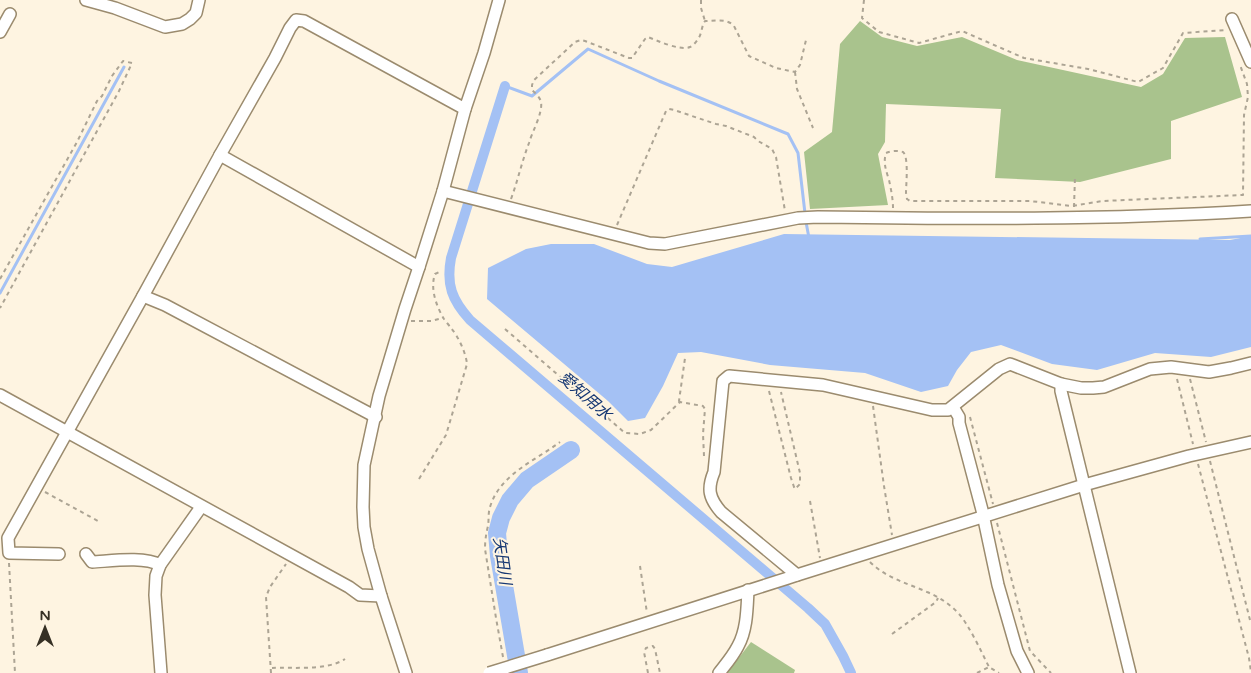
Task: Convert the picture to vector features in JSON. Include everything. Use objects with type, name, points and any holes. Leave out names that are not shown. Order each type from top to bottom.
[{"type":"street","points":[[86,0],[115,8],[165,27],[182,24],[190,19],[196,13],[200,0]]},
{"type":"street","points":[[406,673],[368,549],[363,507],[364,465],[376,417],[379,396],[443,191],[499,0]]},
{"type":"street","points":[[0,32],[10,14]]},
{"type":"street","points":[[1232,19],[1246,64]]},
{"type":"street","points":[[59,554],[9,554],[8,538],[296,20],[304,20],[466,109]]},
{"type":"street","points":[[220,155],[419,267]]},
{"type":"street","points":[[443,191],[649,243],[665,244],[798,218],[893,218],[1074,211],[1198,214],[1251,211]]},
{"type":"street","points":[[143,296],[165,305],[376,417]]},
{"type":"street","points":[[792,576],[722,512],[713,502],[710,494],[723,381],[729,376],[823,385],[932,410],[948,410],[999,369],[1010,364],[1061,384],[1081,388],[1104,386],[1150,369],[1174,367],[1209,372],[1251,363]]},
{"type":"street","points":[[1061,384],[1061,391],[1130,673]]},
{"type":"street","points":[[0,395],[349,587],[360,595],[381,596]]},
{"type":"street","points":[[956,403],[959,423],[968,453],[998,585],[1017,651],[1028,673]]},
{"type":"street","points":[[489,673],[1084,485],[1251,442]]},
{"type":"street","points":[[161,673],[156,576],[160,564],[202,506]]},
{"type":"street","points":[[86,554],[92,562],[142,560],[154,561],[160,564]]},
{"type":"street","points":[[719,673],[739,645],[746,616],[748,590]]},
{"type":"path","points":[[507,208],[541,110],[542,103],[540,97],[532,90],[534,80],[575,42],[581,40],[629,58],[632,58],[644,38],[648,37],[670,45],[684,48],[690,47],[700,37],[702,25],[705,21],[701,0]]},
{"type":"path","points":[[864,0],[862,18],[879,32],[919,43],[962,31],[1024,58],[1088,69],[1138,82],[1163,68],[1183,33],[1226,30]]},
{"type":"path","points":[[705,21],[724,20],[731,23],[749,56],[776,68],[796,72]]},
{"type":"path","points":[[806,40],[800,65],[796,72],[797,89],[813,128]]},
{"type":"path","points":[[0,279],[112,76],[123,61],[132,63],[119,91],[0,308]]},
{"type":"path","points":[[893,218],[894,206],[885,170],[886,152],[891,151],[901,151],[904,153],[906,159],[906,193],[910,201],[1030,201],[1074,211],[1102,201],[1243,195],[1244,115],[1248,97],[1246,64]]},
{"type":"path","points":[[613,234],[666,111],[669,110],[726,126],[754,137],[772,148],[776,157],[785,221]]},
{"type":"path","points":[[1074,176],[1074,211]]},
{"type":"path","points":[[419,479],[446,435],[468,364],[467,358],[452,329],[443,318],[438,307],[433,290],[433,280],[435,274],[439,272]]},
{"type":"path","points":[[402,319],[415,322],[443,318]]},
{"type":"path","points":[[506,329],[625,434],[640,434],[651,430],[680,402],[685,358]]},
{"type":"path","points":[[1174,367],[1251,672]]},
{"type":"path","points":[[1189,369],[1190,380],[1251,624]]},
{"type":"path","points":[[766,379],[795,489],[800,484],[800,473],[778,380]]},
{"type":"path","points":[[873,396],[893,544]]},
{"type":"path","points":[[680,402],[703,406],[705,409],[703,434],[705,460]]},
{"type":"path","points":[[956,403],[970,417],[1030,651],[1051,673]]},
{"type":"path","points":[[504,664],[485,549],[490,506],[495,495],[509,478],[527,463],[560,442]]},
{"type":"path","points":[[36,487],[98,521]]},
{"type":"path","points":[[810,501],[822,567]]},
{"type":"path","points":[[866,553],[872,563],[881,571],[905,584],[927,592],[951,606],[960,614],[989,667],[1000,673]]},
{"type":"path","points":[[9,554],[15,673]]},
{"type":"path","points":[[271,673],[266,597],[292,556]]},
{"type":"path","points":[[640,566],[648,623]]},
{"type":"path","points":[[892,634],[936,602],[938,598]]},
{"type":"path","points":[[648,673],[644,652],[646,648],[653,646],[660,673]]},
{"type":"path","points":[[271,668],[324,667],[345,659]]},
{"type":"path","points":[[977,673],[989,667]]},
{"type":"green space","points":[[860,21],[882,37],[917,46],[962,37],[1017,60],[1141,87],[1163,74],[1185,38],[1225,37],[1242,97],[1171,121],[1171,159],[1080,182],[995,178],[1001,109],[886,104],[885,142],[878,154],[888,205],[810,209],[804,152],[832,132],[840,44]]},
{"type":"green space","points":[[751,642],[795,670],[794,673],[727,673]]},
{"type":"water","points":[[784,234],[1230,240],[1251,236],[1251,347],[1211,357],[1155,353],[1097,370],[1052,364],[1001,345],[971,352],[957,370],[948,386],[921,392],[865,373],[770,365],[701,352],[678,353],[663,386],[645,418],[628,421],[608,401],[487,299],[488,268],[526,249],[551,244],[594,244],[647,264],[672,267]]},
{"type":"waterway","points":[[505,86],[532,96],[588,49],[659,81],[788,134],[798,153],[809,238]]},
{"type":"waterway","points":[[0,293],[124,67]]},
{"type":"waterway","name":"愛知用水","points":[[505,86],[451,258],[450,284],[459,306],[470,320],[808,608],[825,624],[851,673]]},
{"type":"waterway","points":[[1200,239],[1251,236]]},
{"type":"waterway","name":"矢田川","points":[[519,673],[499,556],[497,533],[501,518],[510,500],[527,480],[571,450]]}]
